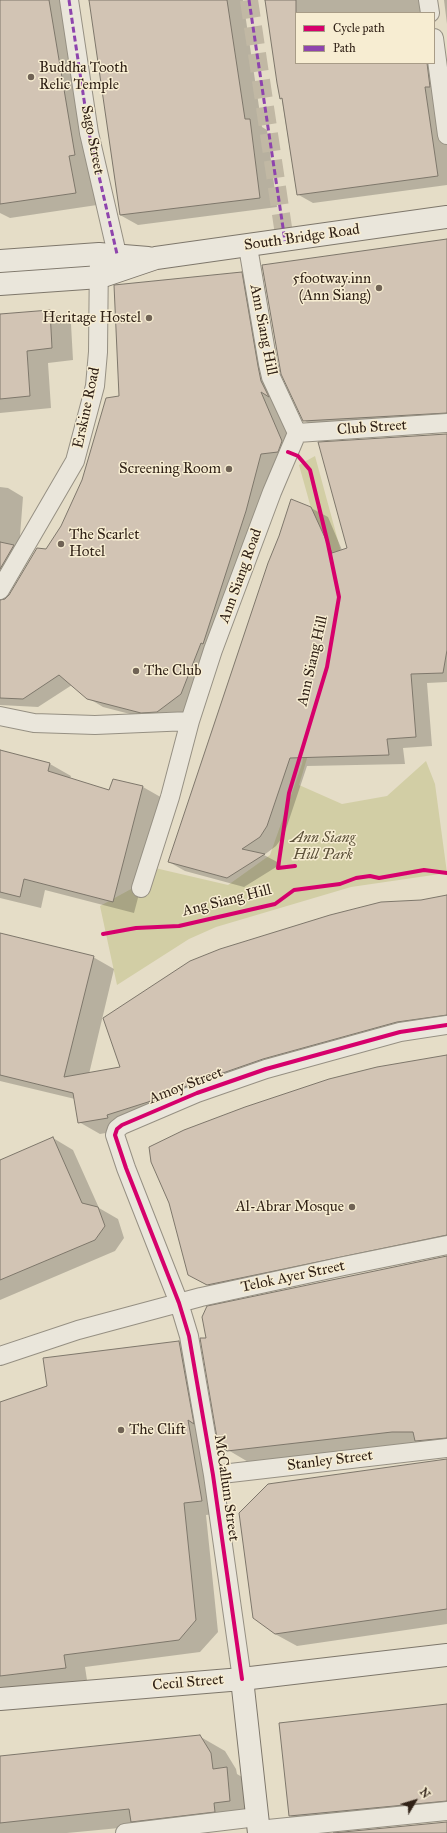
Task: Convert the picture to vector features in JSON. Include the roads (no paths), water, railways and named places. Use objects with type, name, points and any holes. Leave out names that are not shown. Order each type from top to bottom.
[{"type":"main road","name":"South Bridge Road","points":[[0,284],[100,276],[156,258],[447,217]]},
{"type":"main road","name":"South Bridge Road","points":[[0,261],[108,254],[156,258]]},
{"type":"main road","name":"Cecil Street","points":[[0,1699],[242,1678],[447,1655]]},
{"type":"main road","name":"McCallum Street","points":[[242,1678],[258,1827]]},
{"type":"street","name":"Sago Street","points":[[69,0],[108,254]]},
{"type":"street","points":[[428,0],[430,12]]},
{"type":"street","points":[[435,45],[447,135]]},
{"type":"street","name":"Ann Siang Hill","points":[[248,246],[271,377],[297,433]]},
{"type":"street","name":"Erskine Road","points":[[0,590],[75,461],[95,386],[98,352],[98,291],[100,276],[108,254]]},
{"type":"street","name":"Club Street","points":[[297,433],[447,423]]},
{"type":"street","name":"Ann Siang Road","points":[[141,888],[170,796],[190,721],[213,650],[272,492],[297,433]]},
{"type":"street","points":[[0,716],[34,723],[95,725],[190,721]]},
{"type":"street","name":"Amoy Street","points":[[179,1302],[126,1168],[115,1134],[117,1128],[122,1124],[198,1093],[266,1069],[400,1032],[447,1026]]},
{"type":"street","name":"Telok Ayer Street","points":[[0,1356],[78,1330],[179,1302],[344,1266],[447,1246]]},
{"type":"street","name":"Telok Ayer Street","points":[[140,1313],[172,1286]]},
{"type":"street","name":"McCallum Street","points":[[179,1302],[189,1336],[213,1475],[242,1678]]},
{"type":"street","name":"Stanley Street","points":[[213,1475],[447,1448]]},
{"type":"street","points":[[125,1833],[258,1827],[447,1811]]},
{"type":"tunnel","points":[[249,0],[285,241]]},
{"type":"place","name":"Buddha Tooth Relic Temple","points":[[31,77]]},
{"type":"place","name":"5footway.inn (Ann Siang)","points":[[379,288]]},
{"type":"place","name":"Heritage Hostel","points":[[149,318]]},
{"type":"place","name":"Screening Room","points":[[229,469]]},
{"type":"place","name":"The Scarlet Hotel","points":[[61,544]]},
{"type":"place","name":"The Club","points":[[136,671]]},
{"type":"place","name":"Al-Abrar Mosque","points":[[352,1207]]},
{"type":"place","name":"The Clift","points":[[121,1430]]},
{"type":"park label","name":"Ann Siang Hill Park","points":[[323,846]]}]
